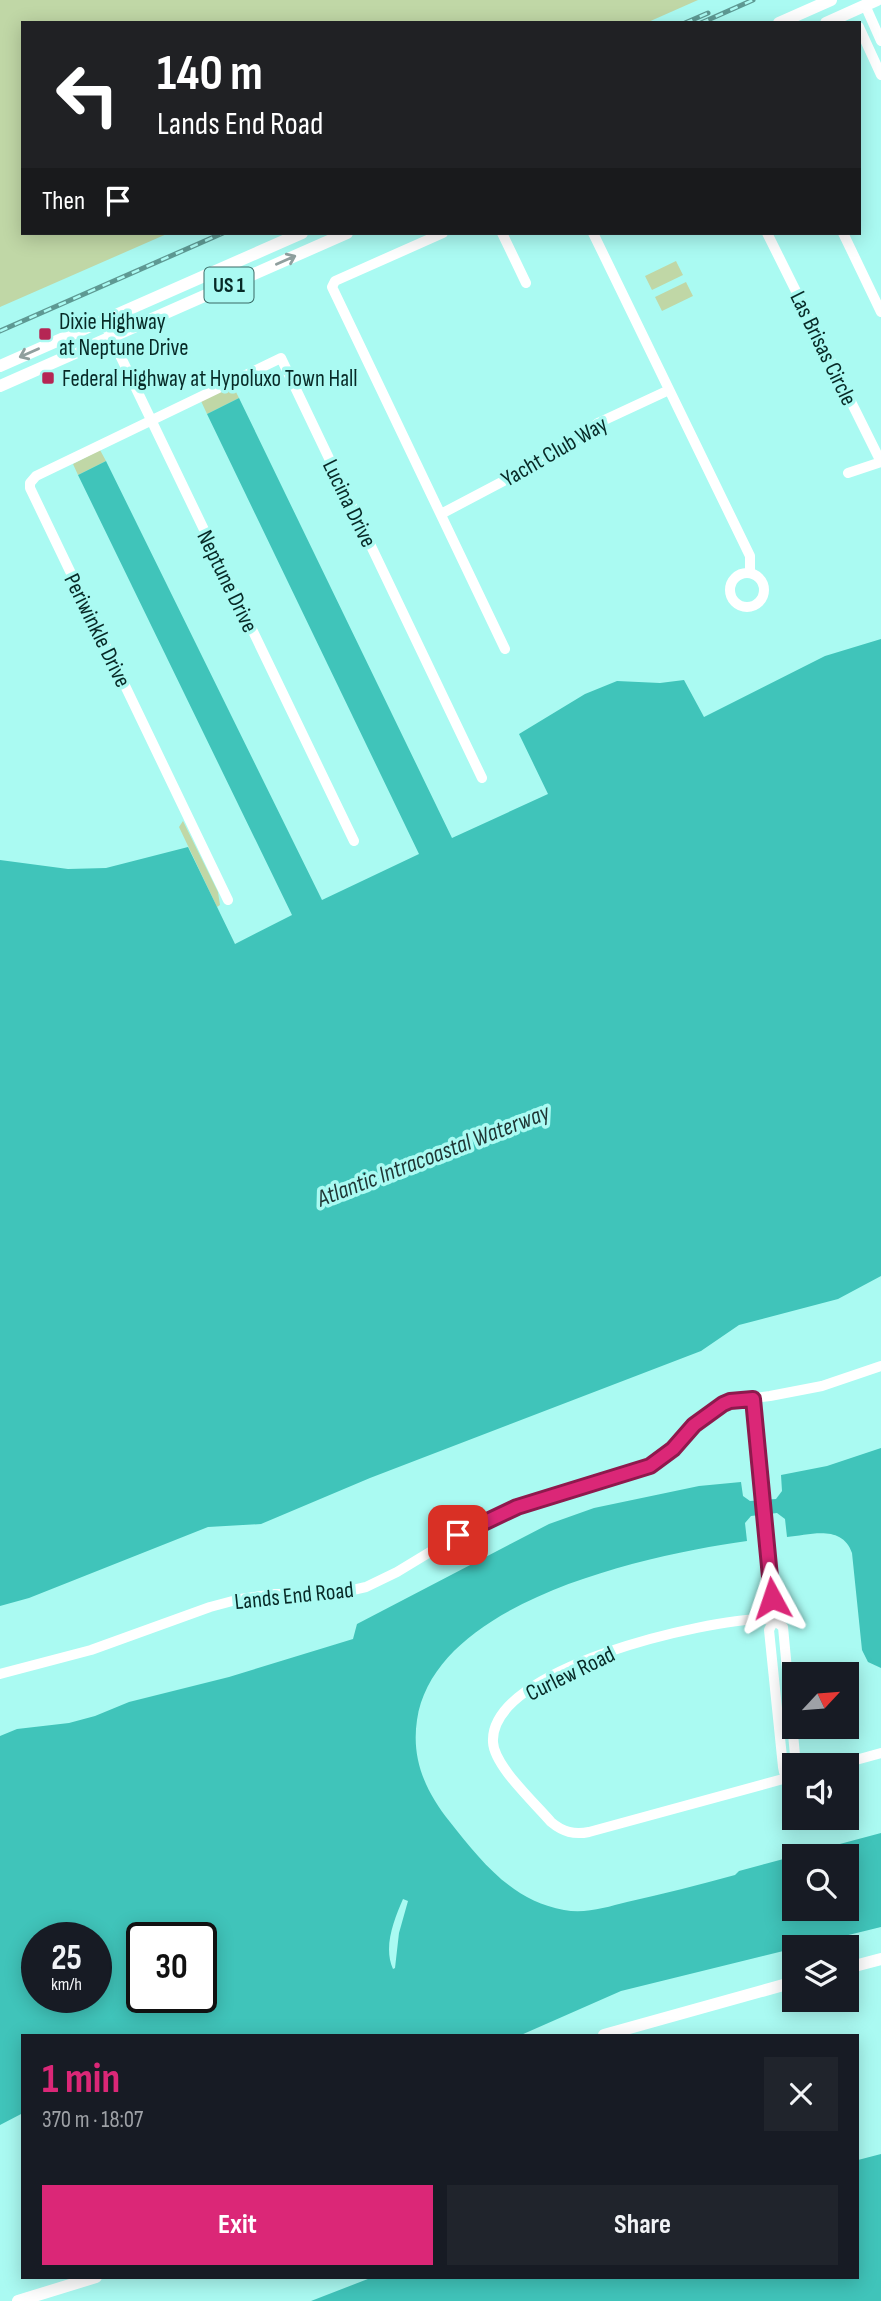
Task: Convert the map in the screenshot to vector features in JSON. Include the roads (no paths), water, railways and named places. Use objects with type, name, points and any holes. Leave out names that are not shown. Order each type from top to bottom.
[{"type":"main road","points":[[784,21],[831,0]]},
{"type":"main road","points":[[856,21],[871,3]]},
{"type":"main road","name":"US 1","points":[[0,366],[297,235]]},
{"type":"main road","name":"US 1","points":[[0,386],[342,235]]},
{"type":"main road","points":[[859,1965],[881,1959]]},
{"type":"main road","points":[[608,2034],[782,1985]]},
{"type":"main road","points":[[18,2301],[90,2279]]},
{"type":"street","points":[[871,3],[881,41]]},
{"type":"street","points":[[861,32],[881,75]]},
{"type":"street","points":[[438,235],[335,281],[332,287],[505,649]]},
{"type":"street","points":[[503,235],[526,284]]},
{"type":"street","points":[[594,235],[750,556],[750,572]]},
{"type":"street","name":"Las Brisas Circle","points":[[768,235],[881,463],[848,473]]},
{"type":"street","points":[[844,235],[881,312]]},
{"type":"street","name":"Neptune Drive","points":[[103,320],[354,841]]},
{"type":"street","name":"Lucina Drive","points":[[150,421],[281,359],[482,778]]},
{"type":"street","name":"Yacht Club Way","points":[[441,514],[555,454],[598,423],[669,390]]},
{"type":"street","name":"Periwinkle Drive","points":[[150,421],[36,476],[30,483],[30,488],[228,900]]},
{"type":"street","name":"Lands End Road","points":[[0,1674],[91,1650],[240,1598],[275,1594],[335,1594],[366,1587],[483,1522],[517,1507],[650,1466],[673,1449],[694,1425],[723,1404],[822,1386],[881,1366]]},
{"type":"street","points":[[753,1399],[774,1620],[769,1630],[782,1757]]},
{"type":"street","name":"Curlew Road","points":[[774,1620],[754,1619],[672,1632],[578,1664],[544,1681],[505,1709],[494,1727],[494,1750],[503,1767],[551,1822],[559,1829],[576,1834],[782,1777]]},
{"type":"street","points":[[859,1759],[881,1753]]},
{"type":"water","name":"Atlantic Intracoastal Waterway","points":[[239,398],[452,838],[548,794],[519,734],[585,694],[617,681],[660,683],[684,680],[704,717],[825,656],[881,639],[881,1276],[838,1299],[739,1325],[701,1351],[370,1478],[261,1524],[208,1527],[29,1598],[0,1606],[0,860],[68,869],[106,868],[188,847],[235,944],[292,915],[78,475],[106,461],[322,900],[419,854],[207,414]]},
{"type":"water","points":[[881,1448],[881,1668],[868,1662],[862,1650],[852,1553],[847,1544],[841,1538],[824,1533],[787,1537],[785,1519],[777,1513],[751,1516],[745,1523],[747,1541],[656,1558],[604,1572],[552,1591],[503,1614],[462,1643],[432,1678],[417,1720],[418,1762],[427,1787],[441,1811],[486,1865],[513,1888],[545,1905],[572,1911],[604,1908],[722,1879],[739,1871],[782,1859],[782,1921],[859,1921],[859,1844],[840,1844],[881,1833],[881,1927],[848,1935],[782,1935],[782,1951],[621,1991],[523,2034],[21,2034],[21,2114],[0,2125],[0,1736],[17,1729],[69,1723],[95,1716],[129,1702],[229,1677],[353,1639],[357,1624],[549,1524],[594,1508],[699,1486],[741,1482],[743,1496],[750,1501],[776,1499],[782,1491],[781,1475],[827,1466]],"holes":[[[403,1899],[408,1901],[399,1933],[393,1969],[389,1943]]]},
{"type":"water","points":[[881,2154],[881,2301],[311,2301],[368,2279],[859,2279],[859,2160]]},
{"type":"railway","points":[[706,21],[753,0]]},
{"type":"railway","points":[[690,21],[708,13]]},
{"type":"railway","points":[[0,331],[218,235]]},
{"type":"place","name":"Dixie Highway at Neptune Drive","points":[[45,334]]},
{"type":"place","name":"Federal Highway at Hypoluxo Town Hall","points":[[48,378]]}]
